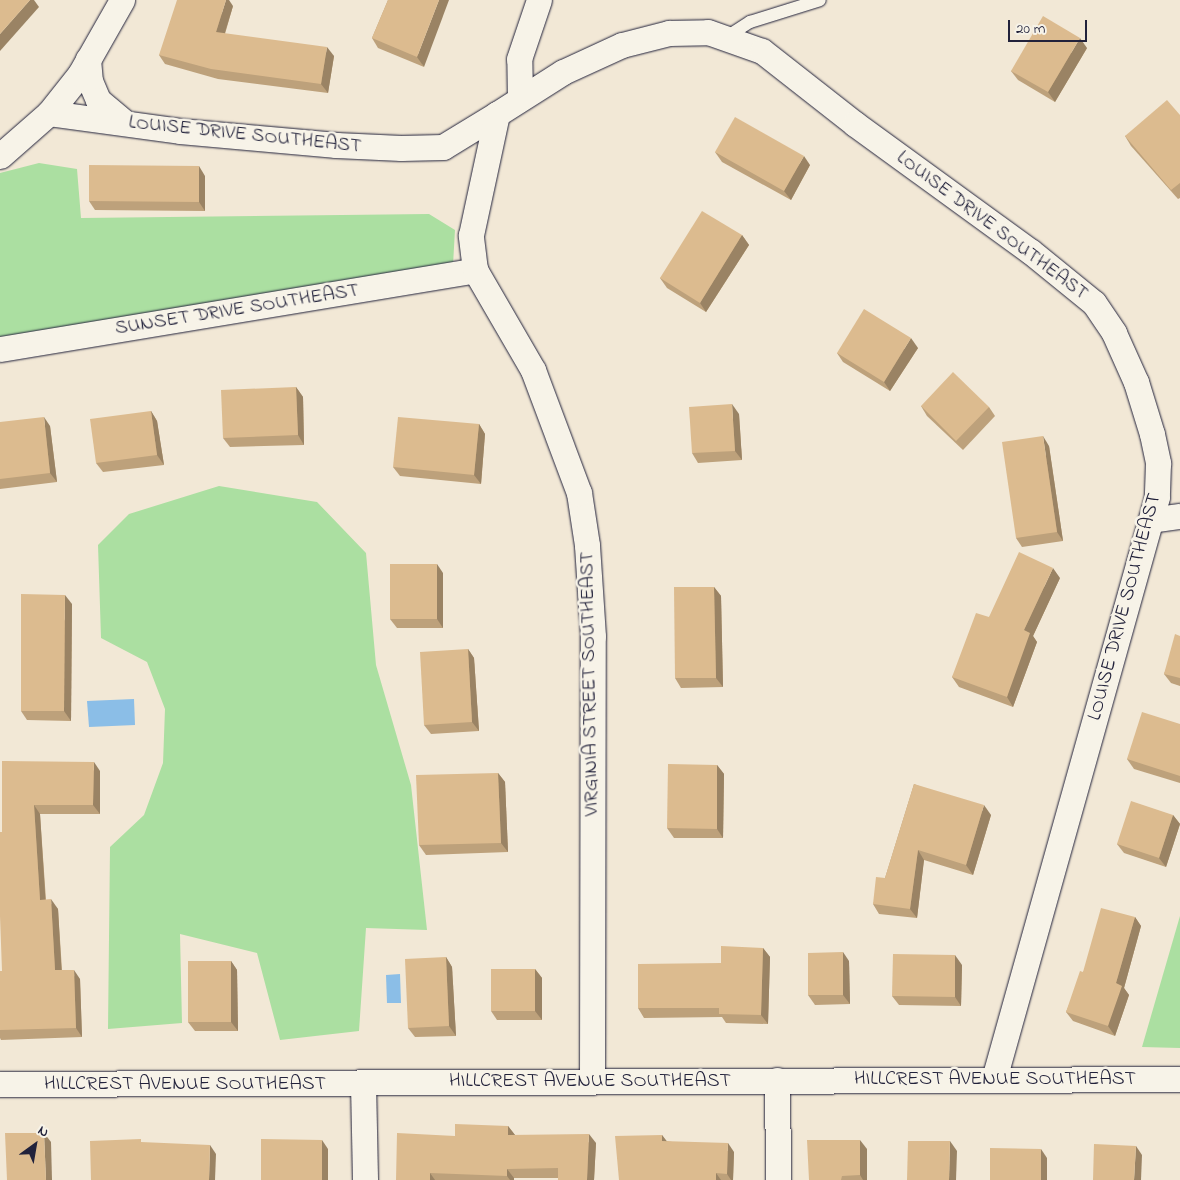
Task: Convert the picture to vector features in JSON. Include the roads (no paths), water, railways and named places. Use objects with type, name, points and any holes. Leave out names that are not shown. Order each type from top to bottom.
[{"type":"street","points":[[0,156],[49,113],[88,59],[122,0]]},
{"type":"street","points":[[497,114],[520,98],[519,59],[539,0]]},
{"type":"street","name":"LOUISE DRIVE SOUTHEAST","points":[[520,98],[563,72],[622,45],[669,33],[708,32],[762,51],[855,124],[1030,251],[1094,303],[1114,332],[1136,382],[1152,434],[1158,463],[1157,497],[994,1079]]},
{"type":"street","points":[[88,59],[90,81],[98,100],[125,123]]},
{"type":"street","name":"LOUISE DRIVE SOUTHEAST","points":[[49,113],[336,146],[428,148],[443,148],[497,114]]},
{"type":"street","name":"VIRGINIA STREET SOUTHEAST","points":[[497,114],[471,235],[475,270],[533,370],[579,493],[587,545],[593,636],[592,1082]]},
{"type":"street","name":"SUNSET DRIVE SOUTHEAST","points":[[0,349],[475,270]]},
{"type":"street","points":[[1151,520],[1180,516]]},
{"type":"street","name":"HILLCREST AVENUE SOUTHEAST","points":[[0,1084],[994,1079],[1180,1084]]},
{"type":"street","points":[[777,1080],[778,1180]]},
{"type":"street","points":[[363,1083],[365,1180]]},
{"type":"lane","points":[[725,38],[750,22],[820,0]]},
{"type":"water","points":[[134,699],[135,725],[89,727],[87,701]]},
{"type":"water","points":[[400,974],[401,1003],[387,1003],[386,975]]}]
